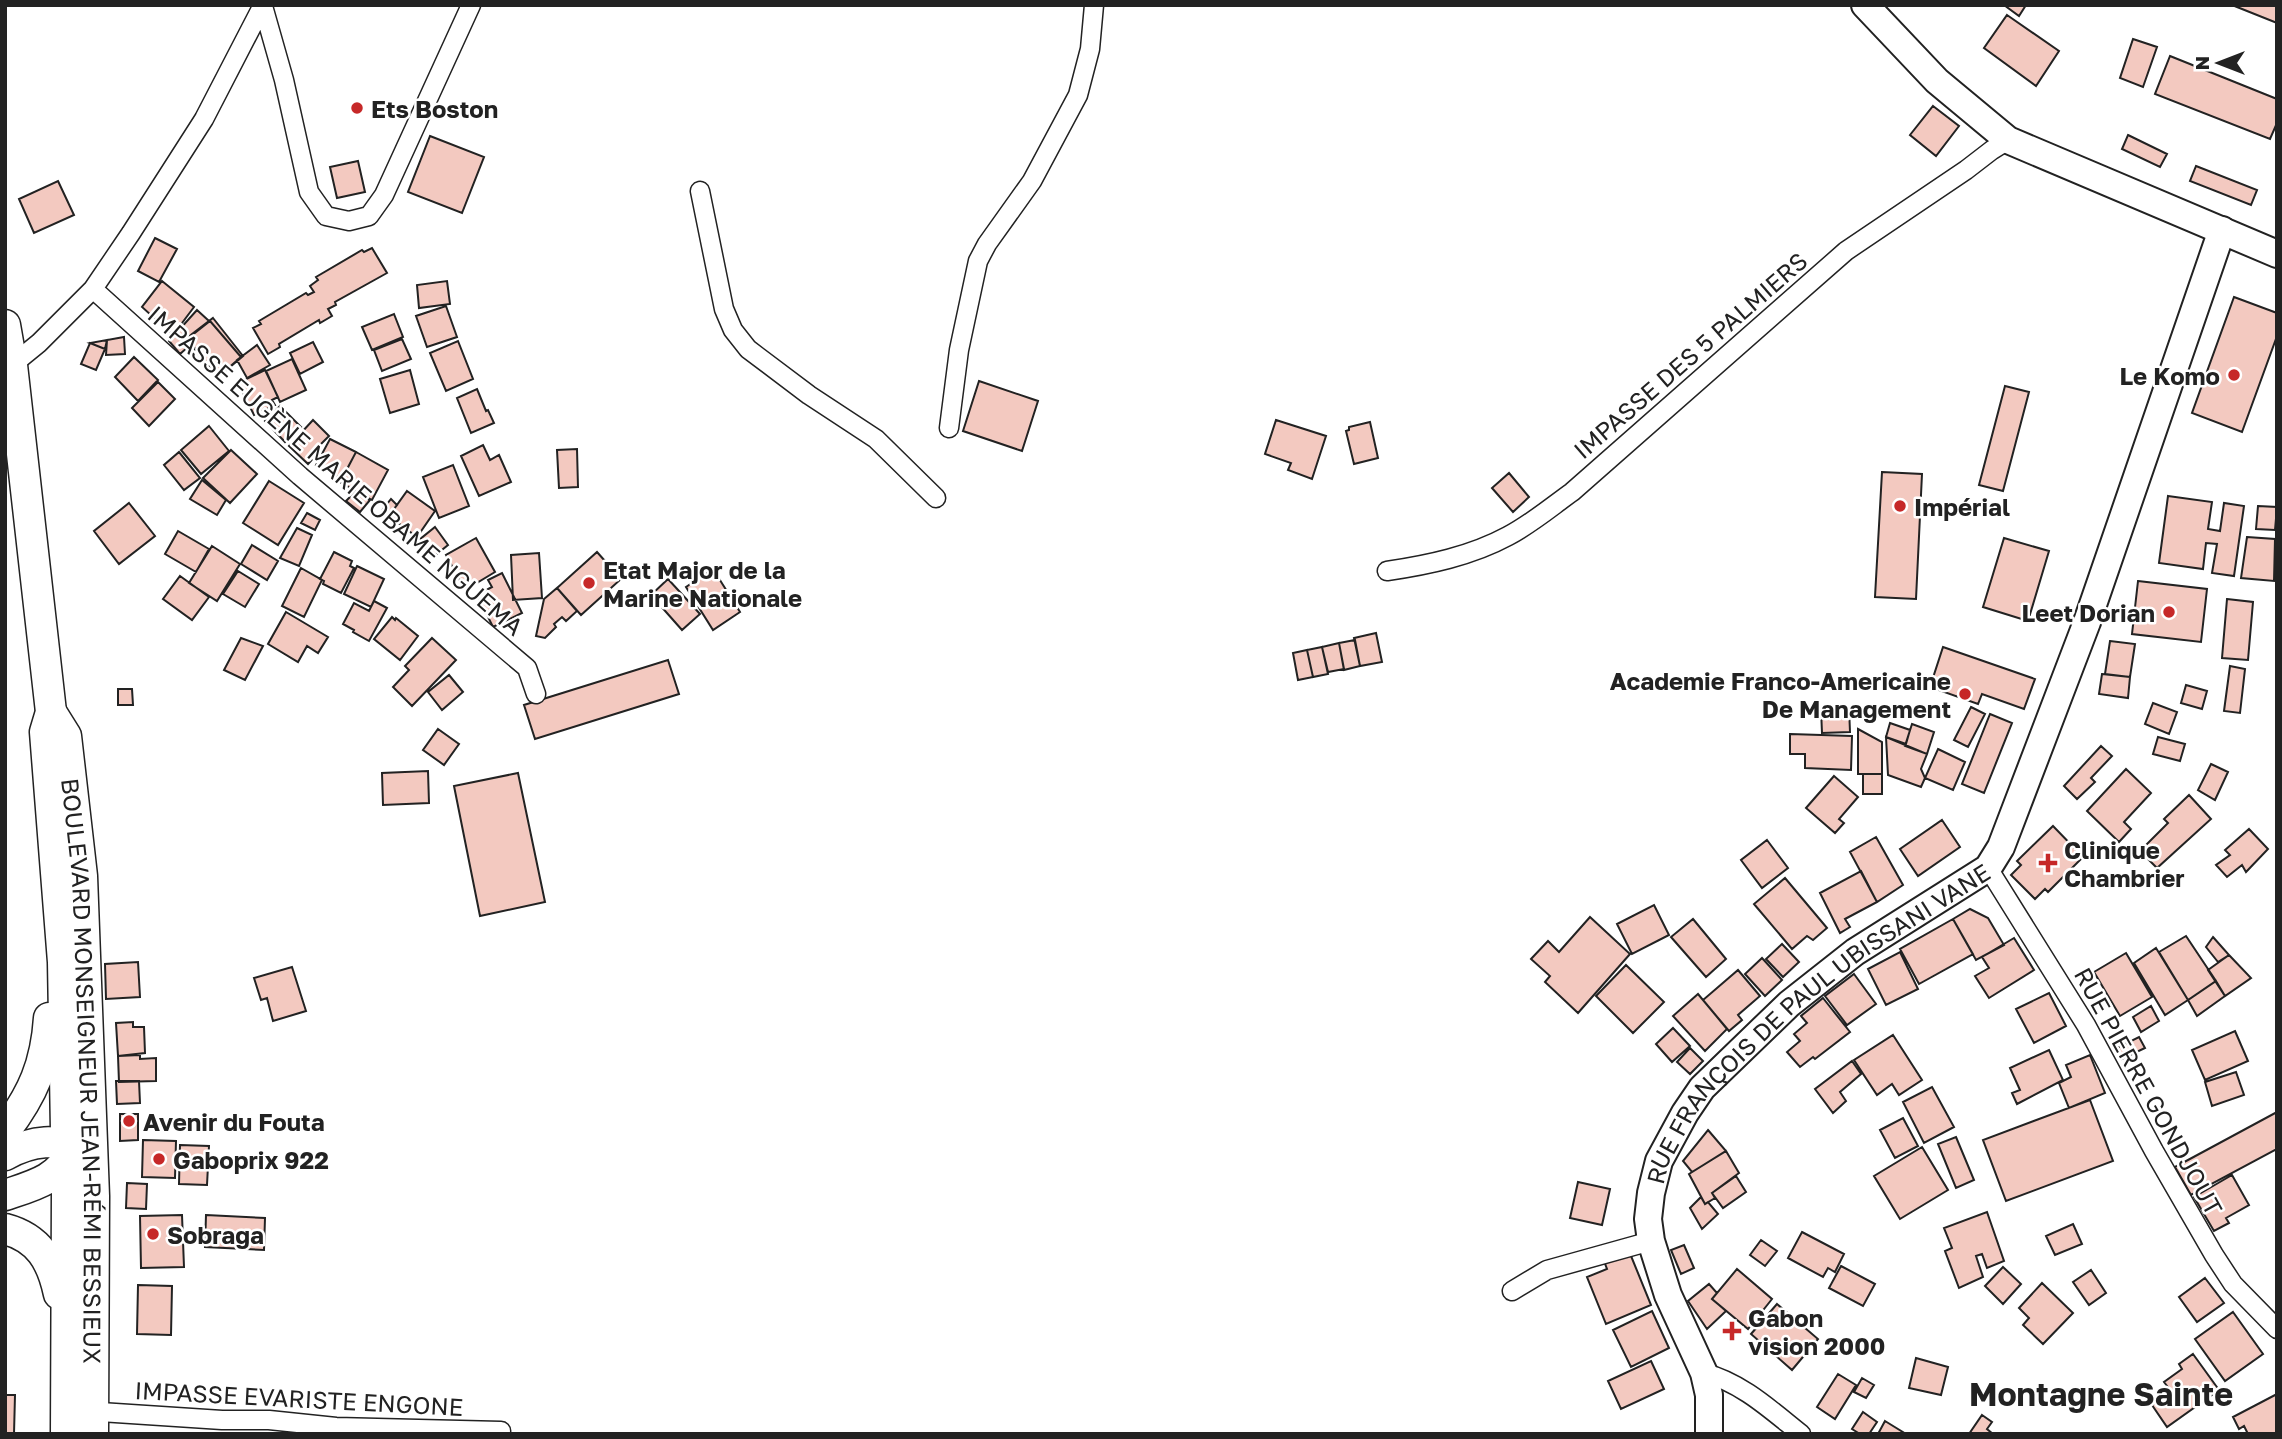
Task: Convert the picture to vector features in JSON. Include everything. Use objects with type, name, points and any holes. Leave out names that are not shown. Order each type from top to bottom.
[{"type":"main road","name":"BOULEVARD MONSEIGNEUR JEAN-RÉMI BESSIEUX","points":[[5,325],[12,365],[51,712],[45,732],[63,962],[68,1154],[67,1331],[83,1415]]},
{"type":"main road","name":"BOULEVARD MONSEIGNEUR JEAN-RÉMI BESSIEUX","points":[[51,712],[66,736],[82,876],[94,1196],[83,1415]]},
{"type":"main road","points":[[5,1132],[30,1095],[40,1072],[46,1047],[50,989],[50,908],[57,867]]},
{"type":"main road","points":[[5,1195],[55,1175],[81,1132],[85,1108],[81,945],[84,927]]},
{"type":"main road","points":[[5,1155],[33,1143],[47,1142],[82,1161],[85,1171],[90,1377],[83,1415]]},
{"type":"main road","points":[[5,1229],[30,1239],[47,1256],[56,1279],[67,1331]]},
{"type":"street","points":[[263,6],[284,80],[309,192],[326,216],[349,221],[369,216],[384,195],[471,5]]},
{"type":"street","points":[[949,428],[959,350],[978,261],[1031,181],[1078,95],[1090,48],[1094,5]]},
{"type":"street","points":[[1865,5],[1937,81],[2008,140],[2277,254]]},
{"type":"street","points":[[12,365],[39,343],[93,289],[204,119],[263,6]]},
{"type":"street","name":"IMPASSE DES 5 PALMIERS","points":[[1387,571],[1452,558],[1508,536],[1531,522],[1572,492],[1846,251],[2008,140]]},
{"type":"street","points":[[700,191],[724,309],[733,330],[748,349],[809,396],[876,439],[936,498]]},
{"type":"street","name":"RUE FRANÇOIS DE PAUL UBISSANI VANE","points":[[1709,1434],[1709,1395],[1704,1373],[1668,1295],[1651,1241],[1648,1219],[1659,1161],[1702,1088],[1753,1037],[1839,963],[1988,869],[2001,847],[2087,622],[2222,230]]},
{"type":"street","name":"IMPASSE EUGÈNE MARIE OBAME NGUEMA","points":[[93,289],[318,492],[527,668],[536,694]]},
{"type":"street","name":"RUE PIERRE GONDJOUT","points":[[1988,869],[2086,1025],[2214,1255],[2233,1284],[2277,1329]]},
{"type":"street","points":[[1511,1291],[1547,1270],[1651,1241]]},
{"type":"street","points":[[1704,1373],[1716,1376],[1759,1400],[1801,1434]]},
{"type":"street","name":"IMPASSE EVARISTE ENGONE","points":[[83,1415],[269,1420],[336,1427],[501,1431]]},
{"type":"building","points":[[2004,5],[2026,5],[2019,16]]},
{"type":"building","points":[[2232,5],[2277,5],[2277,23]]},
{"type":"building","points":[[2007,15],[2059,51],[2036,86],[1984,48]]},
{"type":"building","points":[[2133,39],[2157,47],[2143,87],[2120,78]]},
{"type":"building","points":[[2170,56],[2277,99],[2277,123],[2270,139],[2155,94]]},
{"type":"building","points":[[1933,106],[1959,126],[1936,156],[1910,135]]},
{"type":"building","points":[[2128,135],[2167,154],[2160,167],[2122,149]]},
{"type":"building","points":[[430,136],[484,157],[462,213],[408,192]]},
{"type":"building","points":[[358,161],[365,192],[337,198],[330,167]]},
{"type":"building","points":[[2196,166],[2257,190],[2251,205],[2190,181]]},
{"type":"building","points":[[58,181],[74,215],[34,233],[19,199]]},
{"type":"building","points":[[155,238],[177,249],[159,282],[138,271]]},
{"type":"building","points":[[372,248],[387,273],[335,302],[336,305],[328,309],[332,316],[320,323],[319,320],[279,344],[280,347],[268,354],[253,328],[261,324],[259,321],[306,293],[308,295],[314,292],[310,286],[318,280],[316,277],[362,250],[364,252]]},
{"type":"building","points":[[162,281],[194,307],[173,335],[142,307]]},
{"type":"building","points":[[447,281],[450,304],[419,308],[417,285]]},
{"type":"building","name":"Le Komo","points":[[2234,297],[2277,313],[2277,336],[2242,432],[2192,413]]},
{"type":"building","points":[[446,306],[457,337],[427,347],[416,316]]},
{"type":"building","points":[[197,310],[209,321],[185,341],[189,346],[180,354],[169,341]]},
{"type":"building","points":[[394,314],[403,337],[372,350],[362,327]]},
{"type":"building","points":[[213,318],[243,356],[218,377],[187,338]]},
{"type":"building","points":[[210,321],[241,357],[218,377],[186,340]]},
{"type":"building","points":[[124,337],[125,354],[106,355],[107,340]]},
{"type":"building","points":[[402,339],[411,359],[382,371],[374,350]]},
{"type":"building","points":[[107,340],[105,349],[90,343]]},
{"type":"building","points":[[458,341],[473,379],[446,391],[430,353]]},
{"type":"building","points":[[313,342],[323,362],[300,374],[290,353]]},
{"type":"building","points":[[90,343],[105,349],[96,370],[81,364]]},
{"type":"building","points":[[257,345],[270,365],[247,378],[237,360]]},
{"type":"building","points":[[134,357],[158,380],[138,401],[115,377]]},
{"type":"building","points":[[292,359],[306,390],[280,402],[266,371]]},
{"type":"building","points":[[265,370],[278,397],[272,400],[275,405],[254,415],[238,383]]},
{"type":"building","points":[[410,370],[419,404],[390,413],[380,379]]},
{"type":"building","points":[[979,381],[1038,401],[1022,451],[963,431]]},
{"type":"building","points":[[158,382],[175,399],[149,426],[132,408]]},
{"type":"building","points":[[2005,386],[2029,392],[2003,491],[1979,485]]},
{"type":"building","points":[[477,389],[494,423],[471,433],[457,398]]},
{"type":"building","points":[[280,406],[301,427],[285,442],[265,421]]},
{"type":"building","points":[[313,420],[329,436],[317,448],[320,451],[308,464],[289,446]]},
{"type":"building","points":[[1276,420],[1326,436],[1312,479],[1288,470],[1291,463],[1265,454]]},
{"type":"building","points":[[1370,422],[1378,458],[1354,464],[1346,431],[1349,427]]},
{"type":"building","points":[[209,426],[229,451],[201,474],[181,450]]},
{"type":"building","points":[[330,439],[356,452],[342,479],[316,465]]},
{"type":"building","points":[[483,445],[490,460],[499,455],[511,482],[479,496],[461,456]]},
{"type":"building","points":[[577,449],[578,487],[559,488],[557,450]]},
{"type":"building","points":[[231,450],[257,474],[230,503],[203,478]]},
{"type":"building","points":[[179,452],[200,478],[184,490],[164,465]]},
{"type":"building","points":[[356,452],[388,470],[372,500],[340,482]]},
{"type":"building","points":[[453,465],[469,506],[439,518],[423,477]]},
{"type":"building","name":"Impérial","points":[[1882,472],[1922,474],[1916,599],[1875,597]]},
{"type":"building","points":[[1509,473],[1529,497],[1513,512],[1492,488]]},
{"type":"building","points":[[202,480],[226,500],[217,515],[190,499]]},
{"type":"building","points":[[269,481],[304,503],[278,545],[243,523]]},
{"type":"building","points":[[407,491],[435,511],[417,537],[389,516]]},
{"type":"building","points":[[355,492],[370,500],[360,512],[346,501]]},
{"type":"building","points":[[2168,496],[2212,502],[2208,529],[2220,531],[2224,503],[2244,506],[2234,576],[2212,573],[2217,544],[2206,543],[2203,569],[2159,563]]},
{"type":"building","points":[[391,499],[397,505],[390,514],[383,509]]},
{"type":"building","points":[[129,503],[155,536],[119,564],[94,531]]},
{"type":"building","points":[[2258,506],[2277,507],[2275,530],[2256,529]]},
{"type":"building","points":[[307,513],[320,520],[315,530],[301,523]]},
{"type":"building","points":[[435,527],[448,545],[433,557],[419,540]]},
{"type":"building","points":[[297,528],[312,535],[299,566],[280,558]]},
{"type":"building","points":[[178,531],[209,549],[196,572],[165,554]]},
{"type":"building","points":[[2247,537],[2275,539],[2274,581],[2241,578]]},
{"type":"building","points":[[476,538],[495,572],[465,590],[446,555]]},
{"type":"building","points":[[2004,538],[2049,551],[2028,621],[1983,607]]},
{"type":"building","points":[[252,545],[278,561],[267,580],[241,564]]},
{"type":"building","points":[[212,546],[240,564],[217,601],[189,583]]},
{"type":"building","points":[[334,552],[352,561],[350,566],[354,568],[341,593],[323,584],[324,581],[320,579]]},
{"type":"building","name":"Etat Major de la Marine Nationale","points":[[597,552],[621,579],[581,615],[557,588]]},
{"type":"building","points":[[539,553],[542,598],[513,600],[511,555]]},
{"type":"building","points":[[357,566],[384,579],[371,607],[344,594]]},
{"type":"building","points":[[301,568],[322,580],[304,617],[282,606]]},
{"type":"building","points":[[713,569],[740,612],[713,630],[686,587]]},
{"type":"building","points":[[238,571],[259,584],[245,607],[223,594]]},
{"type":"building","points":[[502,573],[522,613],[493,627],[477,595],[492,587],[488,580]]},
{"type":"building","points":[[180,576],[209,597],[192,620],[163,599]]},
{"type":"building","points":[[668,579],[700,614],[682,630],[651,595]]},
{"type":"building","name":"Leet Dorian","points":[[2138,581],[2207,589],[2201,642],[2132,634]]},
{"type":"building","points":[[557,588],[577,611],[566,621],[562,617],[545,638],[536,636],[544,599]]},
{"type":"building","points":[[2227,599],[2253,602],[2248,660],[2222,658]]},
{"type":"building","points":[[374,601],[387,608],[369,641],[343,624],[354,603],[369,611]]},
{"type":"building","points":[[286,612],[328,637],[318,653],[307,646],[298,662],[268,644]]},
{"type":"building","points":[[392,617],[418,636],[400,660],[374,639]]},
{"type":"building","points":[[1376,633],[1382,662],[1360,666],[1354,638]]},
{"type":"building","points":[[241,638],[263,646],[245,680],[224,670]]},
{"type":"building","points":[[432,638],[456,660],[412,706],[393,687],[409,670],[405,666]]},
{"type":"building","points":[[1355,640],[1360,666],[1344,670],[1339,643]]},
{"type":"building","points":[[2110,641],[2135,644],[2130,677],[2105,674]]},
{"type":"building","points":[[1339,643],[1344,669],[1328,672],[1322,647]]},
{"type":"building","points":[[1322,647],[1328,674],[1313,677],[1307,650]]},
{"type":"building","points":[[1943,647],[2035,679],[2024,709],[1982,694],[1978,704],[1930,687]]},
{"type":"building","points":[[1307,650],[1313,677],[1298,680],[1293,653]]},
{"type":"building","points":[[668,660],[679,694],[535,739],[524,705]]},
{"type":"building","points":[[2230,666],[2245,669],[2240,713],[2224,711]]},
{"type":"building","points":[[2102,674],[2130,677],[2128,698],[2099,694]]},
{"type":"building","points":[[449,675],[463,692],[442,710],[428,692]]},
{"type":"building","points":[[2186,685],[2207,691],[2202,709],[2181,703]]},
{"type":"building","points":[[118,689],[132,689],[133,705],[118,705]]},
{"type":"building","points":[[2153,703],[2177,712],[2169,734],[2145,724]]},
{"type":"building","points":[[1849,707],[1850,732],[1822,733],[1821,709]]},
{"type":"building","points":[[1971,707],[1985,714],[1968,747],[1954,740]]},
{"type":"building","points":[[1990,714],[2012,723],[1984,793],[1962,784]]},
{"type":"building","points":[[1890,723],[1910,730],[1906,744],[1886,737]]},
{"type":"building","points":[[1912,724],[1934,732],[1927,754],[1905,746]]},
{"type":"building","points":[[438,729],[459,744],[444,765],[423,750]]},
{"type":"building","points":[[1858,729],[1882,742],[1882,774],[1858,774]]},
{"type":"building","points":[[1790,734],[1852,736],[1851,770],[1805,768],[1805,754],[1790,754]]},
{"type":"building","points":[[1886,737],[1927,754],[1921,769],[1925,778],[1921,787],[1888,775]]},
{"type":"building","points":[[2158,737],[2185,744],[2180,761],[2153,754]]},
{"type":"building","points":[[2101,746],[2112,756],[2091,778],[2095,782],[2077,799],[2064,786]]},
{"type":"building","points":[[1938,749],[1965,762],[1953,790],[1925,778]]},
{"type":"building","points":[[2211,764],[2228,772],[2215,800],[2198,790]]},
{"type":"building","points":[[2126,769],[2151,793],[2124,822],[2131,829],[2119,842],[2087,811]]},
{"type":"building","points":[[428,771],[429,803],[383,805],[382,773]]},
{"type":"building","points":[[518,773],[545,902],[480,916],[454,786]]},
{"type":"building","points":[[1863,774],[1882,774],[1882,794],[1863,794]]},
{"type":"building","points":[[1834,776],[1858,797],[1839,819],[1844,823],[1835,833],[1806,808]]},
{"type":"building","points":[[2189,795],[2211,819],[2157,868],[2140,851],[2168,823],[2164,819]]},
{"type":"building","points":[[1942,820],[1960,847],[1918,876],[1900,849]]},
{"type":"building","name":"Clinique Chambrier","points":[[2053,826],[2083,857],[2048,892],[2045,889],[2035,899],[2011,875],[2021,865],[2017,861]]},
{"type":"building","points":[[2249,829],[2268,849],[2246,872],[2242,865],[2227,877],[2216,865],[2230,855],[2225,850]]},
{"type":"building","points":[[1876,837],[1903,885],[1877,902],[1850,852]]},
{"type":"building","points":[[1767,840],[1788,868],[1762,888],[1741,860]]},
{"type":"building","points":[[1861,871],[1877,902],[1845,919],[1850,927],[1840,933],[1820,893]]},
{"type":"building","points":[[1785,878],[1827,928],[1813,940],[1807,936],[1792,949],[1754,904]]},
{"type":"building","points":[[1654,905],[1669,935],[1632,954],[1617,924]]},
{"type":"building","points":[[1970,909],[1988,918],[2004,945],[1976,960],[1953,919]]},
{"type":"building","points":[[1590,917],[1630,954],[1578,1013],[1545,982],[1550,976],[1531,959],[1548,941],[1559,952]]},
{"type":"building","points":[[1693,919],[1726,959],[1706,977],[1671,937]]},
{"type":"building","points":[[1953,919],[1973,954],[1919,984],[1900,949]]},
{"type":"building","points":[[2186,936],[2216,981],[2188,1000],[2159,952]]},
{"type":"building","points":[[2213,937],[2229,955],[2218,962],[2206,947]]},
{"type":"building","points":[[2014,938],[2034,970],[1989,998],[1975,976],[1989,968],[1982,957]]},
{"type":"building","points":[[1782,944],[1799,962],[1783,977],[1766,959]]},
{"type":"building","points":[[2156,948],[2188,1000],[2165,1015],[2134,963]]},
{"type":"building","points":[[1900,952],[1918,989],[1886,1005],[1868,969]]},
{"type":"building","points":[[2126,953],[2152,997],[2120,1016],[2094,972]]},
{"type":"building","points":[[2229,955],[2251,978],[2225,996],[2208,970]]},
{"type":"building","points":[[1762,958],[1782,980],[1765,996],[1745,974]]},
{"type":"building","points":[[138,962],[140,997],[106,999],[105,964]]},
{"type":"building","points":[[1626,965],[1664,1002],[1633,1033],[1596,996]]},
{"type":"building","points":[[292,967],[306,1011],[273,1021],[267,998],[261,1000],[254,978]]},
{"type":"building","points":[[1738,970],[1760,996],[1738,1015],[1742,1020],[1729,1031],[1703,1000]]},
{"type":"building","points":[[1854,974],[1876,1004],[1847,1025],[1825,996]]},
{"type":"building","points":[[2216,981],[2225,996],[2197,1016],[2188,1000]]},
{"type":"building","points":[[2049,993],[2066,1026],[2034,1043],[2016,1009]]},
{"type":"building","points":[[1698,994],[1727,1029],[1705,1051],[1673,1016]]},
{"type":"building","points":[[1823,998],[1850,1032],[1800,1067],[1787,1052],[1800,1041],[1794,1034],[1807,1023],[1801,1016]]},
{"type":"building","points":[[2151,1006],[2159,1021],[2141,1032],[2133,1017]]},
{"type":"building","points":[[133,1022],[133,1027],[144,1027],[145,1053],[118,1056],[116,1023]]},
{"type":"building","points":[[1673,1028],[1690,1046],[1672,1062],[1656,1044]]},
{"type":"building","points":[[2235,1031],[2248,1061],[2205,1080],[2192,1050]]},
{"type":"building","points":[[1893,1035],[1922,1080],[1899,1095],[1892,1084],[1877,1095],[1854,1060]]},
{"type":"building","points":[[2139,1037],[2145,1048],[2122,1059],[2117,1048]]},
{"type":"building","points":[[1690,1048],[1703,1061],[1690,1074],[1677,1062]]},
{"type":"building","points":[[2049,1050],[2063,1080],[2017,1104],[2012,1093],[2020,1090],[2010,1068]]},
{"type":"building","points":[[140,1055],[140,1059],[156,1058],[156,1081],[119,1082],[118,1056]]},
{"type":"building","points":[[2090,1055],[2105,1093],[2069,1108],[2059,1083],[2071,1077],[2066,1065]]},
{"type":"building","points":[[1852,1061],[1861,1074],[1840,1092],[1846,1101],[1833,1113],[1815,1089]]},
{"type":"building","points":[[2236,1072],[2244,1095],[2212,1106],[2205,1082]]},
{"type":"building","points":[[116,1081],[139,1081],[140,1103],[117,1104]]},
{"type":"building","points":[[1932,1087],[1954,1127],[1924,1143],[1903,1102]]},
{"type":"building","points":[[2090,1100],[2113,1161],[2006,1201],[1983,1140]]},
{"type":"building","points":[[2277,1112],[2277,1149],[2191,1195],[2175,1167]]},
{"type":"building","name":"Avenir du Fouta","points":[[120,1114],[138,1114],[138,1140],[120,1141]]},
{"type":"building","points":[[1903,1118],[1918,1146],[1895,1158],[1880,1130]]},
{"type":"building","points":[[1708,1130],[1726,1151],[1692,1172],[1683,1161]]},
{"type":"building","points":[[1956,1137],[1974,1180],[1956,1188],[1938,1144]]},
{"type":"building","points":[[143,1140],[176,1141],[175,1178],[142,1177]]},
{"type":"building","points":[[180,1145],[209,1146],[207,1185],[179,1184]]},
{"type":"building","points":[[1922,1147],[1948,1190],[1900,1219],[1874,1176]]},
{"type":"building","points":[[1726,1151],[1739,1173],[1712,1193],[1715,1198],[1705,1204],[1689,1174]]},
{"type":"building","points":[[2232,1175],[2249,1205],[2226,1218],[2229,1223],[2214,1231],[2194,1197]]},
{"type":"building","points":[[1736,1176],[1746,1192],[1723,1208],[1712,1193]]},
{"type":"building","points":[[1578,1182],[1610,1189],[1602,1225],[1570,1218]]},
{"type":"building","points":[[127,1183],[147,1184],[146,1209],[126,1208]]},
{"type":"building","points":[[1701,1197],[1705,1204],[1708,1202],[1718,1214],[1702,1229],[1690,1208]]},
{"type":"building","points":[[1987,1212],[2004,1261],[1987,1268],[1982,1254],[1976,1256],[1983,1277],[1959,1288],[1945,1251],[1952,1248],[1944,1228]]},
{"type":"building","points":[[182,1215],[184,1267],[141,1268],[140,1216]]},
{"type":"building","points":[[206,1215],[265,1218],[264,1250],[205,1247]]},
{"type":"building","points":[[2073,1224],[2082,1244],[2055,1255],[2046,1236]]},
{"type":"building","points":[[1802,1232],[1844,1254],[1835,1272],[1828,1268],[1823,1277],[1788,1258]]},
{"type":"building","points":[[1761,1240],[1777,1251],[1765,1266],[1750,1255]]},
{"type":"building","points":[[1684,1245],[1694,1268],[1681,1274],[1671,1250]]},
{"type":"building","points":[[1629,1251],[1651,1305],[1606,1324],[1587,1277],[1607,1269],[1604,1261]]},
{"type":"building","points":[[1841,1266],[1875,1284],[1863,1306],[1829,1288]]},
{"type":"building","points":[[2003,1267],[2021,1284],[2003,1304],[1985,1286]]},
{"type":"building","points":[[1737,1269],[1772,1299],[1748,1329],[1712,1299]]},
{"type":"building","points":[[2091,1270],[2106,1293],[2089,1305],[2073,1282]]},
{"type":"building","points":[[2205,1278],[2224,1303],[2197,1322],[2179,1297]]},
{"type":"building","points":[[2042,1283],[2073,1313],[2043,1344],[2023,1325],[2029,1318],[2019,1308]]},
{"type":"building","points":[[1709,1284],[1717,1293],[1712,1299],[1726,1311],[1707,1329],[1688,1301]]},
{"type":"building","points":[[138,1285],[172,1286],[171,1335],[137,1334]]},
{"type":"building","points":[[1777,1304],[1818,1339],[1792,1370],[1751,1334]]},
{"type":"building","points":[[1652,1311],[1669,1348],[1631,1367],[1613,1330]]},
{"type":"building","points":[[2233,1312],[2263,1354],[2225,1381],[2195,1339]]},
{"type":"building","points":[[2193,1354],[2219,1390],[2167,1427],[2152,1405],[2171,1391],[2164,1382],[2182,1369],[2179,1364]]},
{"type":"building","points":[[1916,1358],[1948,1367],[1941,1395],[1909,1388]]},
{"type":"building","points":[[1651,1361],[1664,1389],[1621,1409],[1608,1381]]},
{"type":"building","points":[[1838,1374],[1856,1385],[1835,1419],[1817,1407]]},
{"type":"building","points":[[1862,1378],[1874,1385],[1866,1398],[1854,1392]]},
{"type":"building","points":[[2277,1394],[2277,1434],[2248,1434],[2244,1426],[2239,1429],[2233,1417]]},
{"type":"building","points":[[5,1395],[15,1395],[14,1434],[5,1434]]},
{"type":"building","points":[[1863,1412],[1877,1422],[1869,1434],[1860,1434],[1852,1429]]},
{"type":"building","points":[[1982,1415],[1992,1422],[1987,1429],[1993,1434],[1969,1434]]},
{"type":"building","points":[[1885,1421],[1906,1434],[1878,1434]]},
{"type":"place","name":"Ets Boston","points":[[357,108]]},
{"type":"place","name":"Le Komo","points":[[2234,375]]},
{"type":"place","name":"Impérial","points":[[1900,506]]},
{"type":"place","name":"Etat Major de la Marine Nationale","points":[[589,583]]},
{"type":"place","name":"Leet Dorian","points":[[2169,612]]},
{"type":"place","name":"Academie Franco-Americaine De Management","points":[[1965,694]]},
{"type":"place","name":"Clinique Chambrier","points":[[2048,863]]},
{"type":"place","name":"Avenir du Fouta","points":[[129,1121]]},
{"type":"place","name":"Gaboprix 922","points":[[159,1159]]},
{"type":"place","name":"Sobraga","points":[[153,1234]]},
{"type":"place","name":"Gabon vision 2000","points":[[1732,1331]]},
{"type":"district","name":"Montagne Sainte","points":[[2101,1394]]}]
